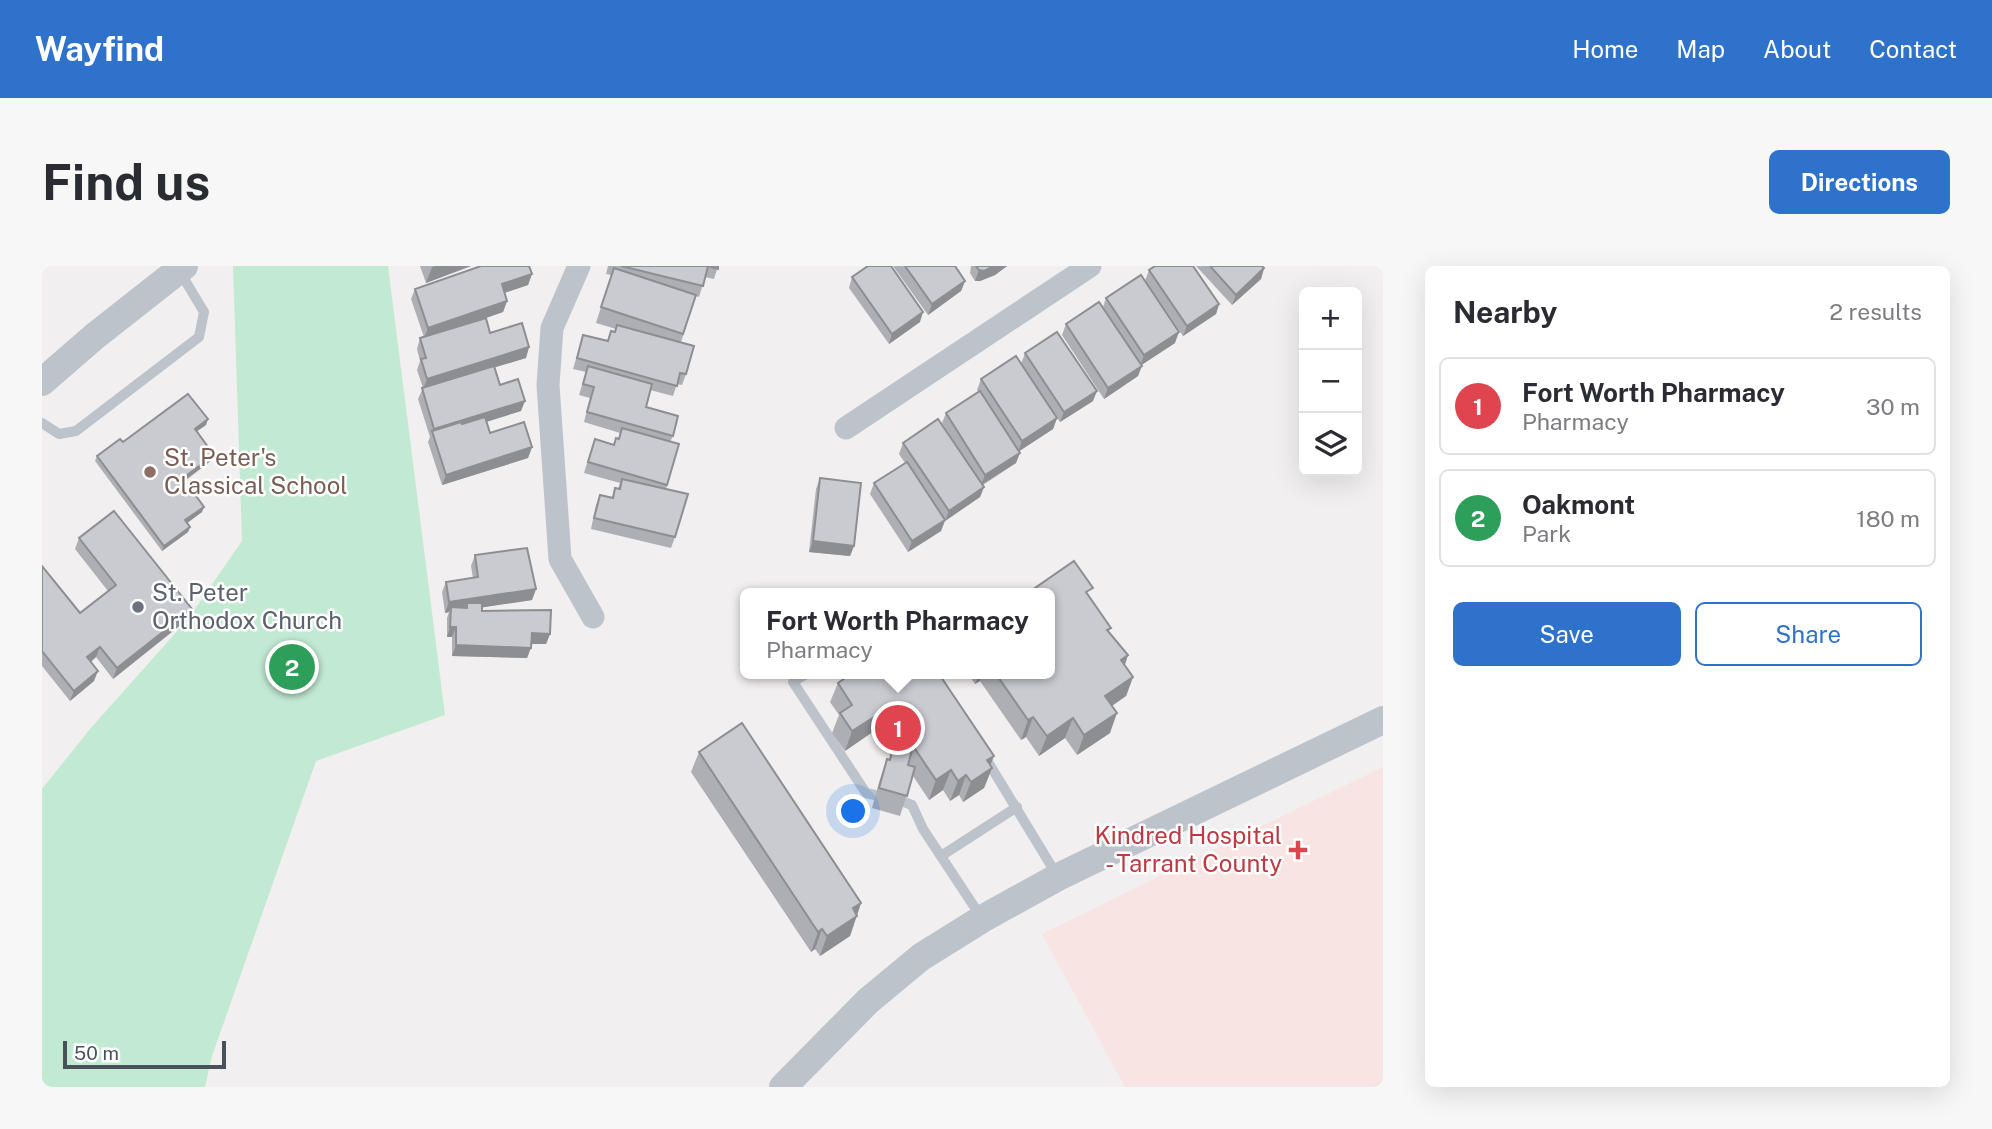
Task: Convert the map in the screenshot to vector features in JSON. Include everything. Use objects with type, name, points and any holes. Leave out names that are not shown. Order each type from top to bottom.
[{"type":"street","points":[[579,266],[552,328],[548,385],[560,559],[593,617]]},
{"type":"street","points":[[846,428],[1090,266]]},
{"type":"street","points":[[42,382],[181,268]]},
{"type":"street","points":[[783,1087],[868,1001],[921,957],[982,919],[1058,877],[1383,720]]},
{"type":"lane","points":[[42,422],[59,434],[76,431],[199,337],[204,312],[181,268]]},
{"type":"lane","points":[[798,679],[793,682],[866,793],[875,795]]},
{"type":"lane","points":[[980,750],[1058,877]]},
{"type":"lane","points":[[904,802],[912,804],[923,829],[982,919]]},
{"type":"lane","points":[[941,856],[1017,807]]},
{"type":"shaded area","name":"Kindred Hospital - Tarrant County","points":[[1383,767],[1383,1087],[1125,1087],[1042,934]]},
{"type":"green space","points":[[233,266],[388,266],[445,715],[316,761],[212,1056],[205,1087],[42,1087],[42,789],[90,729],[188,619],[242,541]]},
{"type":"building","points":[[481,266],[529,266],[532,274],[502,284],[507,301],[428,328],[415,289]]},
{"type":"building","points":[[621,266],[708,266],[703,286]]},
{"type":"building","points":[[868,266],[891,266],[923,312],[892,334],[852,277]]},
{"type":"building","points":[[905,266],[955,266],[965,281],[932,304]]},
{"type":"building","points":[[976,266],[994,266],[984,271]]},
{"type":"building","points":[[1155,266],[1193,266],[1219,304],[1187,326],[1149,270]]},
{"type":"building","points":[[1210,266],[1262,266],[1264,268],[1236,295]]},
{"type":"building","points":[[614,268],[696,295],[683,334],[601,307]]},
{"type":"building","points":[[1141,275],[1179,332],[1144,355],[1106,298]]},
{"type":"building","points":[[1099,302],[1142,366],[1108,388],[1066,324]]},
{"type":"building","points":[[486,318],[490,333],[522,323],[529,347],[427,379],[421,359],[426,358],[420,338]]},
{"type":"building","points":[[617,325],[694,346],[686,374],[680,373],[677,386],[577,358],[583,335],[608,341],[611,331],[615,332]]},
{"type":"building","points":[[1057,332],[1097,391],[1064,412],[1025,353]]},
{"type":"building","points":[[1016,356],[1057,418],[1022,441],[981,379]]},
{"type":"building","points":[[494,366],[500,385],[518,379],[525,401],[434,429],[422,388]]},
{"type":"building","points":[[588,366],[652,384],[646,407],[678,416],[673,436],[587,412],[594,387],[583,384]]},
{"type":"building","points":[[980,391],[1020,453],[985,475],[946,413]]},
{"type":"building","name":"St. Peter's Classical School","points":[[188,394],[208,419],[195,429],[214,455],[183,478],[204,507],[185,520],[190,527],[164,546],[97,456],[120,439],[123,442]]},
{"type":"building","points":[[485,417],[490,433],[524,422],[532,447],[446,475],[432,431]]},
{"type":"building","points":[[938,419],[984,487],[949,511],[903,443]]},
{"type":"building","points":[[622,428],[679,444],[667,485],[588,462],[595,439],[614,445]]},
{"type":"building","points":[[907,462],[945,520],[912,541],[874,483]]},
{"type":"building","points":[[820,478],[861,483],[854,546],[813,541]]},
{"type":"building","points":[[622,479],[688,494],[675,537],[594,518],[600,495],[613,498],[615,488],[620,489]]},
{"type":"building","name":"St. Peter Orthodox Church","points":[[114,511],[192,609],[117,668],[100,647],[87,657],[98,671],[74,691],[42,651],[42,566],[80,613],[116,585],[79,538]]},
{"type":"building","points":[[527,548],[536,589],[449,602],[446,582],[478,577],[475,555]]},
{"type":"building","points":[[1074,561],[1093,588],[1086,592],[1111,628],[1107,630],[1128,655],[1121,660],[1133,677],[1105,696],[1117,713],[1084,735],[1073,718],[1047,736],[1033,717],[1028,720],[999,679],[1055,679],[1055,588],[1035,588]]},
{"type":"building","points":[[467,603],[482,603],[482,611],[551,610],[550,634],[532,633],[531,648],[456,645],[456,627],[450,627],[451,607],[467,608]]},
{"type":"building","points":[[844,679],[942,679],[994,756],[987,760],[992,768],[971,782],[966,775],[958,781],[951,770],[936,780],[913,746],[908,765],[915,767],[907,796],[879,788],[897,735],[882,712],[852,731],[840,713],[852,705],[838,683]]},
{"type":"building","points":[[742,723],[861,903],[853,908],[857,916],[827,936],[822,929],[818,932],[699,752]]},
{"type":"place","name":"St. Peter's Classical School","points":[[150,472]]},
{"type":"place","name":"St. Peter Orthodox Church","points":[[138,607]]},
{"type":"place","name":"Oakmont","points":[[292,667]]},
{"type":"place","name":"Fort Worth Pharmacy","points":[[898,728]]},
{"type":"place","name":"Kindred Hospital - Tarrant County","points":[[1298,850]]}]
